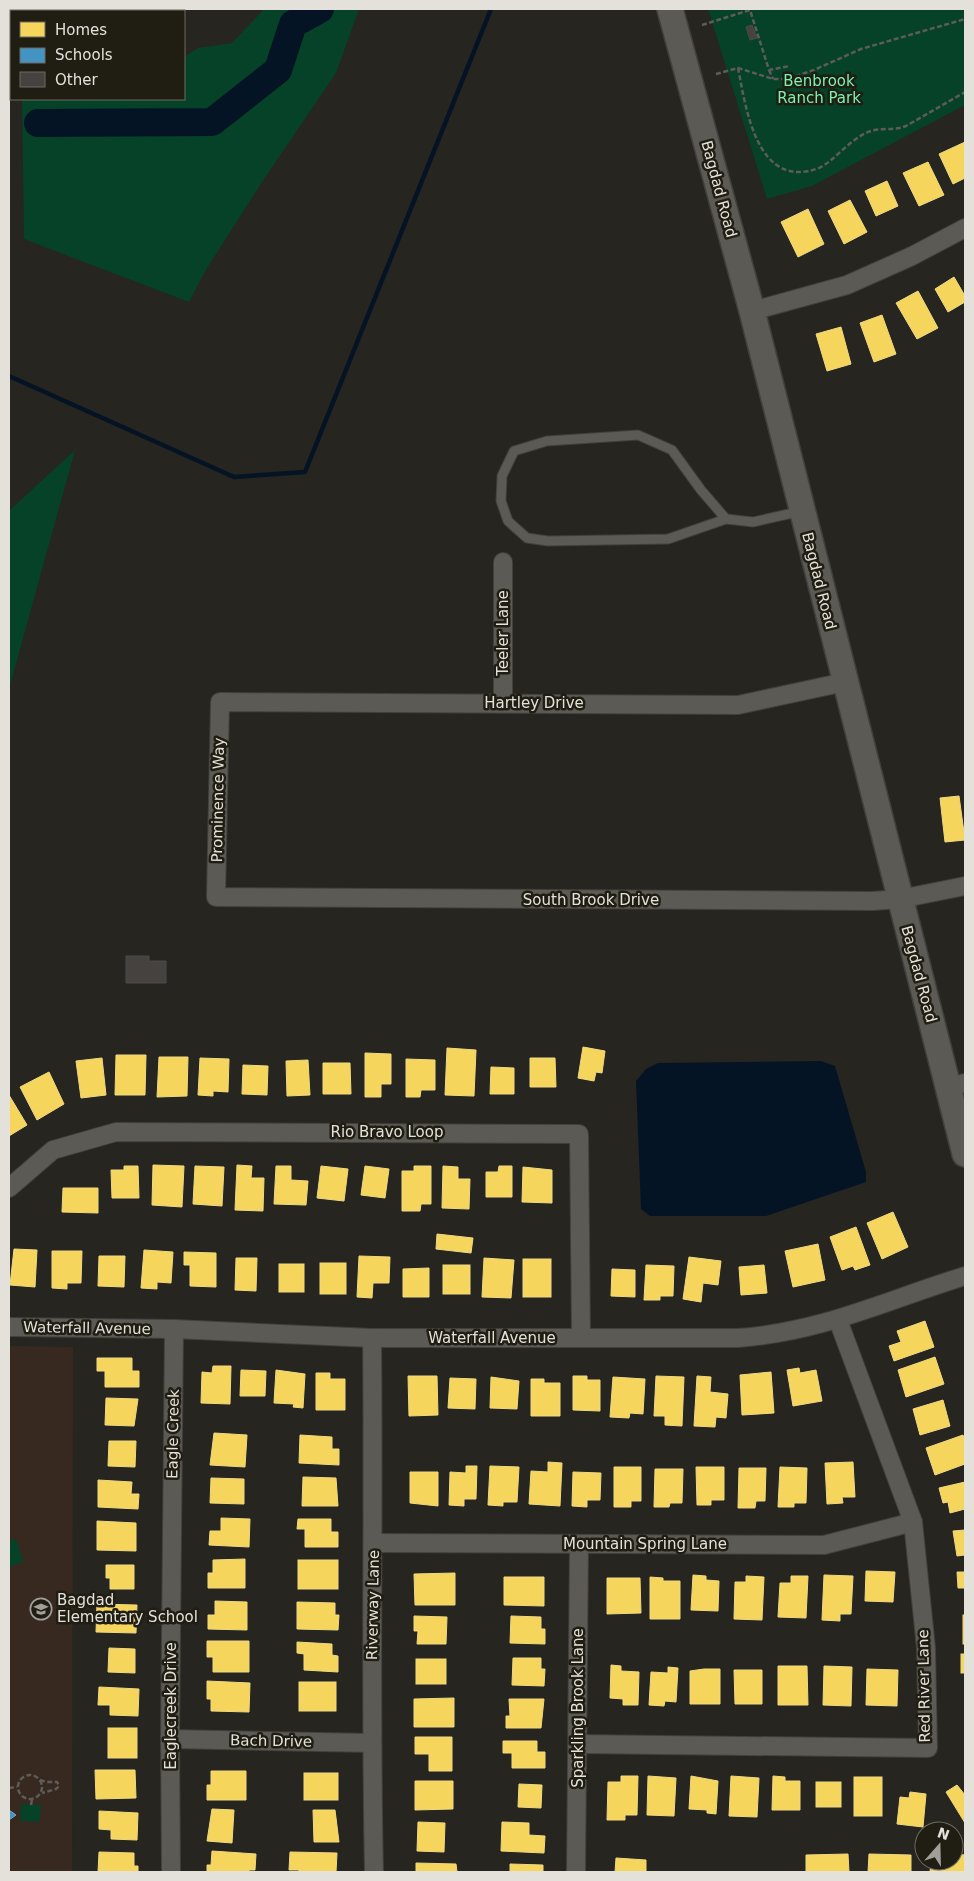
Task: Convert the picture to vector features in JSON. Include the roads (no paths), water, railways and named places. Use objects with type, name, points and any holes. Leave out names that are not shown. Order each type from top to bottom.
[{"type":"street","name":"Bagdad Road","points":[[670,9],[752,311],[900,899],[957,1085],[965,1154]]},
{"type":"street","points":[[752,311],[847,285],[912,256],[965,228]]},
{"type":"street","name":"Teeler Lane","points":[[503,562],[503,703]]},
{"type":"street","name":"Hartley Drive","points":[[220,702],[738,705],[845,682]]},
{"type":"street","name":"Prominence Way","points":[[216,898],[220,702]]},
{"type":"street","name":"South Brook Drive","points":[[216,898],[872,901],[900,899],[965,886]]},
{"type":"street","name":"Rio Bravo Loop","points":[[9,1188],[53,1150],[116,1132],[579,1134],[581,1337]]},
{"type":"street","name":"Waterfall Avenue","points":[[9,1327],[174,1329],[372,1338],[738,1338],[775,1335],[838,1320],[965,1276]]},
{"type":"street","name":"Red River Lane","points":[[578,1744],[928,1748],[926,1648],[913,1522],[838,1320]]},
{"type":"street","name":"Eagle Creek","points":[[172,1539],[174,1329]]},
{"type":"street","name":"Riverway Lane","points":[[372,1338],[374,1543],[372,1743],[374,1872]]},
{"type":"street","name":"Mountain Spring Lane","points":[[374,1543],[824,1545],[913,1522]]},
{"type":"street","name":"Eaglecreek Drive","points":[[171,1872],[172,1539]]},
{"type":"street","name":"Sparkling Brook Lane","points":[[576,1872],[579,1544]]},
{"type":"street","name":"Bach Drive","points":[[170,1739],[372,1743]]},
{"type":"lane","points":[[726,519],[701,490],[672,450],[638,435],[547,441],[514,451],[502,476],[501,501],[508,521],[527,538],[548,541],[668,539],[726,519],[753,522],[802,510]]},
{"type":"water","points":[[821,1061],[835,1066],[866,1172],[866,1182],[766,1216],[650,1216],[641,1209],[636,1081],[646,1069],[658,1063]]},
{"type":"waterway","points":[[38,123],[212,122],[278,70],[293,24],[320,9]]},
{"type":"waterway","points":[[9,376],[234,477],[305,472],[491,9]]},
{"type":"place","name":"Bagdad Elementary School","points":[[41,1609]]},
{"type":"park label","name":"Benbrook Ranch Park","points":[[819,90]]}]
